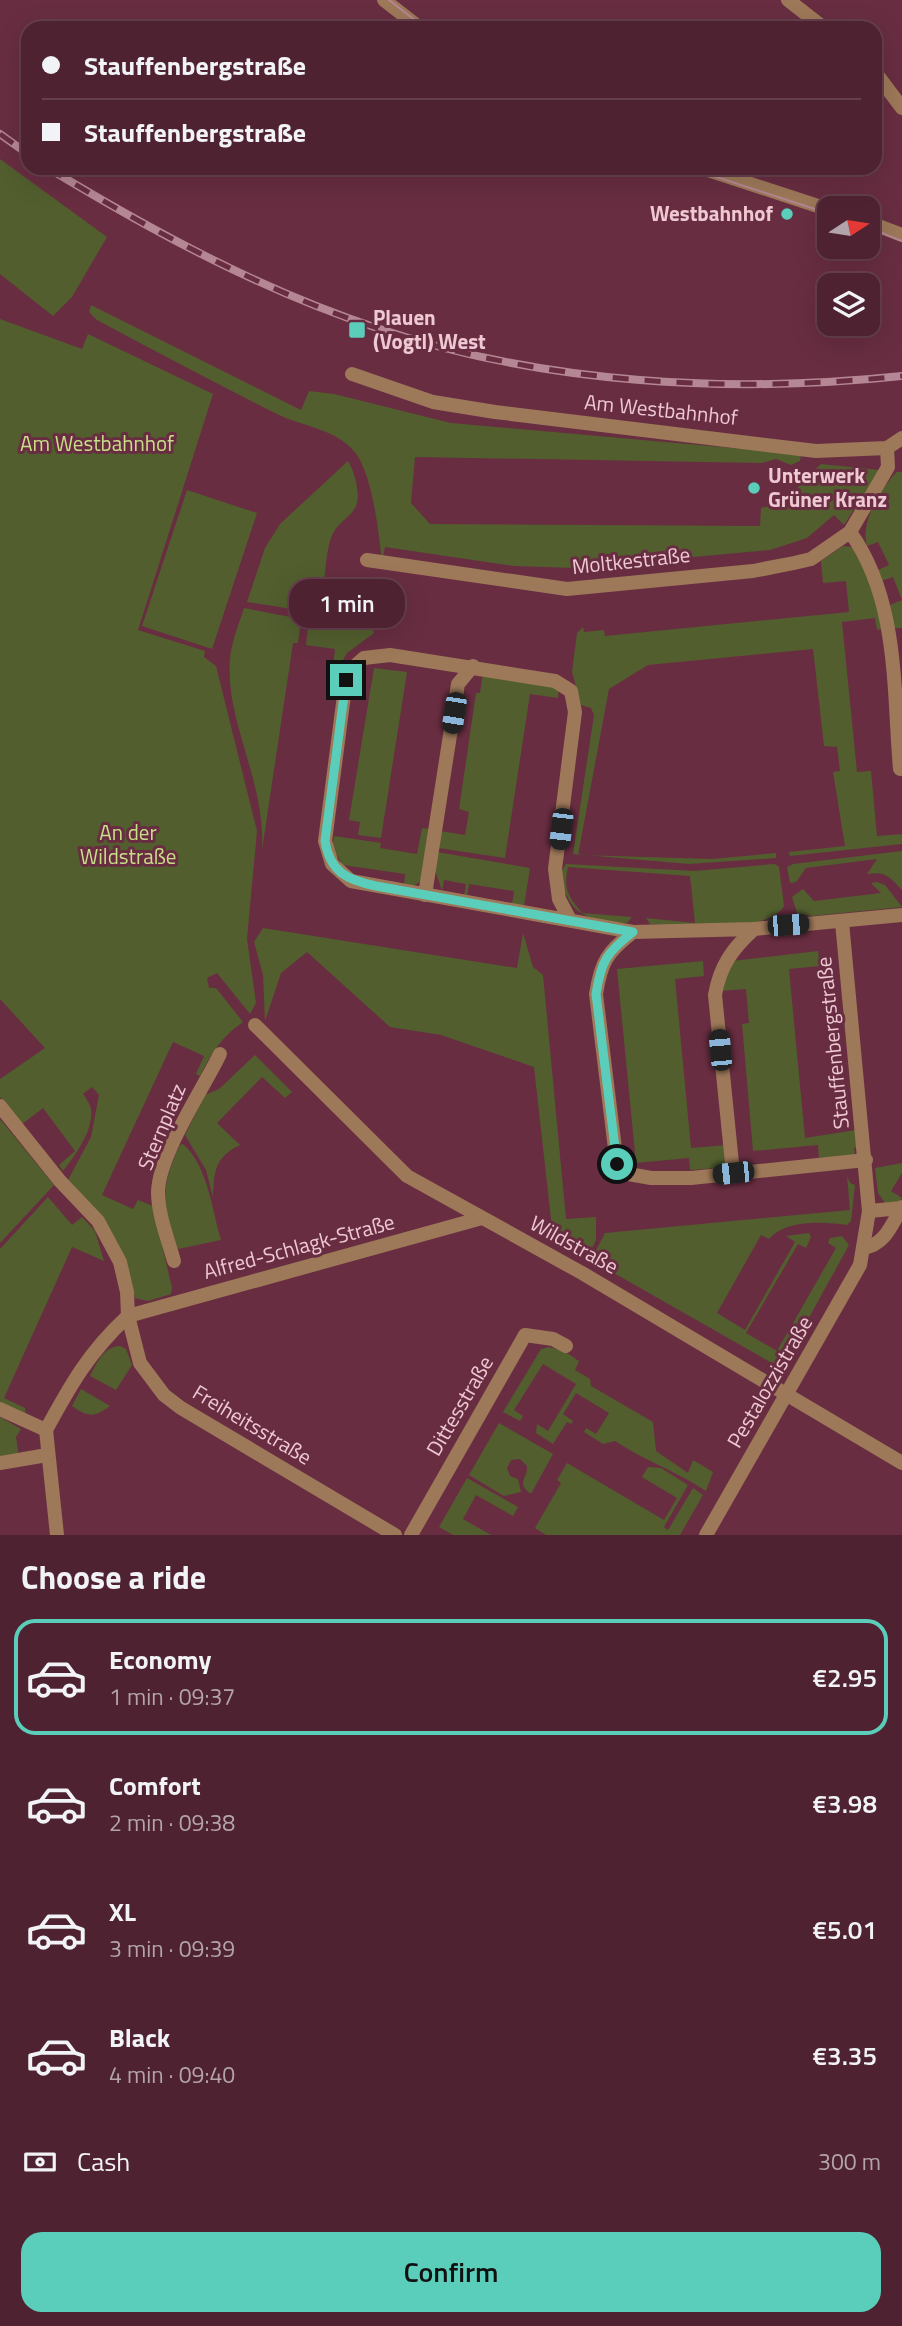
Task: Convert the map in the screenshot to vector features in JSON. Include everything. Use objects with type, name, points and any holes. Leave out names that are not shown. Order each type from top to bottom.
[{"type":"street","points":[[384,0],[411,21]]},
{"type":"street","points":[[788,0],[815,21]]},
{"type":"street","points":[[882,81],[902,108]]},
{"type":"street","points":[[723,175],[817,206]]},
{"type":"street","points":[[880,227],[902,235]]},
{"type":"street","name":"Am Westbahnhof","points":[[352,374],[433,402],[508,414],[793,445],[816,450],[887,448],[902,454]]},
{"type":"street","points":[[887,448],[902,438]]},
{"type":"street","name":"Moltkestraße","points":[[367,560],[567,589],[752,571],[794,563],[811,559],[850,532],[888,467],[887,448]]},
{"type":"street","points":[[850,532],[862,549],[885,607],[900,769]]},
{"type":"street","points":[[569,918],[559,899],[555,870],[575,700],[565,685],[473,666],[377,655],[364,659],[355,666],[346,680],[325,841],[332,864],[351,881],[569,918],[633,932],[754,929],[902,915]]},
{"type":"street","points":[[425,895],[458,684],[473,666]]},
{"type":"street","name":"Stauffenbergstraße","points":[[842,922],[869,1211]]},
{"type":"street","points":[[733,1173],[715,995],[719,973],[733,948],[754,929]]},
{"type":"street","points":[[633,932],[615,945],[600,965],[596,994],[617,1164],[623,1172],[651,1178],[866,1160]]},
{"type":"street","name":"Wildstraße","points":[[255,1025],[407,1176],[902,1463]]},
{"type":"street","name":"Sternplatz","points":[[174,1261],[160,1209],[158,1190],[178,1136],[220,1054]]},
{"type":"street","name":"Freiheitsstraße","points":[[0,1106],[60,1181],[98,1221],[120,1262],[127,1293],[128,1316],[140,1363],[164,1395],[181,1408],[395,1535]]},
{"type":"street","points":[[869,1211],[902,1207]]},
{"type":"street","points":[[863,1248],[872,1247],[884,1238],[902,1207]]},
{"type":"street","name":"Pestalozzistraße","points":[[706,1535],[853,1282],[863,1248],[869,1211]]},
{"type":"street","name":"Alfred-Schlagk-Straße","points":[[128,1316],[482,1218]]},
{"type":"street","points":[[57,1535],[46,1430],[78,1371],[100,1342],[128,1316]]},
{"type":"street","name":"Dittesstraße","points":[[411,1535],[525,1335],[553,1339],[566,1346]]},
{"type":"street","points":[[0,1409],[10,1416],[46,1430]]},
{"type":"street","points":[[0,1463],[47,1455]]},
{"type":"green space","points":[[0,159],[107,237],[72,297],[53,316],[0,274]]},
{"type":"green space","points":[[91,305],[301,410],[309,391],[334,394],[451,423],[801,454],[800,461],[791,465],[776,459],[762,463],[415,457],[411,503],[430,524],[760,526],[761,508],[787,497],[821,464],[879,470],[844,525],[834,515],[807,538],[770,550],[574,568],[514,566],[385,547],[382,563],[367,478],[363,465],[349,446],[331,434],[277,414],[97,320],[89,312]]},
{"type":"green space","name":"An der Wildstraße","points":[[0,319],[82,349],[88,334],[213,394],[138,630],[205,651],[204,657],[216,666],[257,831],[247,939],[256,1003],[250,1014],[217,973],[207,978],[209,988],[216,988],[243,1022],[218,1046],[200,1076],[196,1074],[204,1056],[173,1042],[102,1195],[133,1209],[138,1200],[153,1206],[172,1288],[171,1294],[148,1301],[135,1298],[125,1260],[112,1233],[68,1180],[91,1137],[99,1095],[92,1087],[83,1094],[91,1109],[90,1125],[78,1150],[63,1171],[59,1165],[75,1151],[43,1108],[22,1124],[0,1097],[0,1079],[45,1048],[0,999]]},
{"type":"green space","points":[[348,461],[356,481],[357,503],[333,532],[317,613],[247,602],[265,548],[280,524]]},
{"type":"green space","points":[[897,472],[902,472],[902,600],[893,577],[881,581],[876,571],[889,565],[878,542],[867,546],[866,537],[866,527],[873,506]]},
{"type":"green space","points":[[187,490],[257,513],[212,649],[142,626]]},
{"type":"green space","points":[[843,546],[852,547],[868,576],[883,629],[877,630],[875,618],[842,622],[857,772],[871,771],[877,836],[902,834],[902,844],[790,856],[789,852],[845,846],[833,772],[840,771],[837,747],[824,746],[813,649],[648,665],[609,689],[578,854],[573,854],[594,715],[591,708],[581,705],[572,672],[577,633],[583,627],[584,632],[604,630],[605,636],[849,612],[846,581],[823,583],[821,561]]},
{"type":"green space","points":[[902,600],[902,628],[894,628],[890,605]]},
{"type":"green space","points":[[244,608],[301,619],[298,643],[293,643],[262,850],[258,800],[233,706],[230,683],[231,654]]},
{"type":"green space","points":[[309,619],[371,628],[374,633],[347,653],[339,667],[333,667],[335,649],[306,645]]},
{"type":"green space","points":[[374,668],[407,672],[381,838],[358,835],[360,822],[349,820]]},
{"type":"green space","points":[[483,673],[559,685],[558,698],[530,694],[505,858],[438,848],[440,831],[465,835],[469,812],[459,809],[476,693],[480,693]]},
{"type":"green space","points":[[422,828],[432,829],[421,881],[412,887],[404,885],[405,874],[343,865],[332,848],[334,836],[381,843],[380,848],[417,854]]},
{"type":"green space","points":[[902,851],[902,890],[887,876],[867,874],[877,859],[806,868],[796,882],[790,883],[787,867],[793,864]]},
{"type":"green space","points":[[437,852],[530,868],[524,906],[512,904],[514,891],[469,884],[467,897],[464,896],[466,884],[444,880],[442,891],[435,870]]},
{"type":"green space","points":[[776,853],[776,858],[689,864],[588,855],[712,859]]},
{"type":"green space","points":[[566,864],[694,871],[775,864],[779,867],[784,906],[774,915],[742,925],[701,927],[650,924],[646,918],[695,923],[690,876],[568,867],[568,892],[582,913],[632,917],[627,923],[600,920],[581,913],[568,899],[560,873]]},
{"type":"green space","points":[[871,883],[885,885],[902,907],[812,916],[797,913],[792,897],[803,889],[814,901],[881,893]]},
{"type":"green space","points":[[263,928],[517,968],[523,933],[533,967],[543,975],[566,1219],[596,1217],[596,1240],[587,1258],[558,1240],[545,1236],[552,1228],[534,1067],[441,1035],[390,1027],[307,952],[281,973],[265,1021],[263,975],[254,942]]},
{"type":"green space","points":[[818,951],[820,966],[789,969],[805,1138],[856,1130],[858,1147],[854,1148],[855,1155],[819,1158],[818,1145],[753,1151],[742,1024],[749,1023],[746,989],[721,991],[732,961]]},
{"type":"green space","points":[[703,961],[704,976],[675,979],[691,1148],[727,1145],[729,1167],[690,1170],[689,1158],[636,1163],[617,969]]},
{"type":"green space","points":[[255,1055],[292,1092],[285,1098],[262,1077],[217,1123],[240,1145],[221,1160],[214,1180],[213,1197],[206,1170],[185,1135],[205,1095],[219,1089]]},
{"type":"green space","points":[[0,1119],[54,1185],[0,1243]]},
{"type":"green space","points":[[183,1144],[204,1176],[221,1240],[178,1249],[168,1222],[165,1196],[169,1171],[180,1145]]},
{"type":"green space","points":[[902,1163],[902,1173],[891,1191],[902,1198],[898,1203],[885,1203],[878,1193],[875,1168]]},
{"type":"green space","points":[[847,1176],[850,1183],[855,1185],[851,1221],[847,1225],[795,1225],[769,1239],[761,1235],[717,1313],[745,1330],[795,1242],[786,1236],[809,1233],[811,1237],[806,1248],[798,1244],[746,1333],[777,1351],[836,1248],[828,1243],[830,1238],[842,1236],[849,1245],[784,1363],[777,1366],[591,1260],[605,1233],[850,1210]]},
{"type":"green space","points":[[48,1197],[72,1225],[82,1217],[95,1231],[104,1261],[72,1247],[4,1398],[25,1408],[26,1419],[0,1403],[0,1249]]},
{"type":"green space","points":[[120,1346],[126,1349],[132,1365],[116,1390],[90,1376],[109,1349]]},
{"type":"green space","points":[[549,1347],[564,1351],[579,1361],[575,1370],[590,1379],[591,1386],[653,1422],[656,1451],[688,1473],[693,1460],[713,1472],[706,1491],[615,1441],[603,1444],[584,1432],[586,1428],[596,1434],[609,1413],[576,1393],[563,1414],[573,1421],[571,1424],[567,1422],[553,1444],[536,1433],[537,1424],[548,1431],[576,1384],[543,1364],[514,1410],[523,1416],[520,1421],[503,1412],[541,1349]]},
{"type":"green space","points":[[81,1389],[110,1406],[91,1415],[78,1410],[72,1406]]},
{"type":"green space","points":[[0,1417],[21,1429],[16,1437],[19,1457],[0,1457]]},
{"type":"green space","points":[[499,1423],[553,1454],[531,1494],[523,1483],[527,1466],[520,1459],[511,1460],[507,1468],[510,1476],[518,1479],[521,1492],[504,1496],[469,1475]]},
{"type":"green space","points":[[567,1463],[664,1520],[677,1498],[642,1477],[648,1467],[661,1468],[688,1485],[664,1527],[668,1530],[693,1488],[703,1495],[680,1535],[546,1535],[535,1528],[561,1483],[557,1480]]},
{"type":"green space","points":[[467,1478],[518,1507],[513,1516],[476,1495],[463,1519],[491,1535],[453,1535],[439,1527]]},
{"type":"tram line","points":[[389,0],[416,21]]},
{"type":"tram line","points":[[710,175],[817,210]]},
{"type":"tram line","points":[[880,232],[902,241]]},
{"type":"railway","points":[[0,134],[21,149]]},
{"type":"railway","points":[[60,175],[167,236],[249,277],[334,313],[440,347],[504,362],[637,380],[771,384],[902,376]]},
{"type":"place","name":"Westbahnhof","points":[[787,214]]},
{"type":"place","name":"Plauen (Vogtl) West","points":[[357,330]]},
{"type":"place","name":"Unterwerk Grüner Kranz","points":[[754,488]]},
{"type":"route","points":[[346,680],[325,841],[332,864],[339,873],[351,881],[466,903],[569,918],[633,932],[615,945],[600,965],[596,994],[617,1164]]}]
